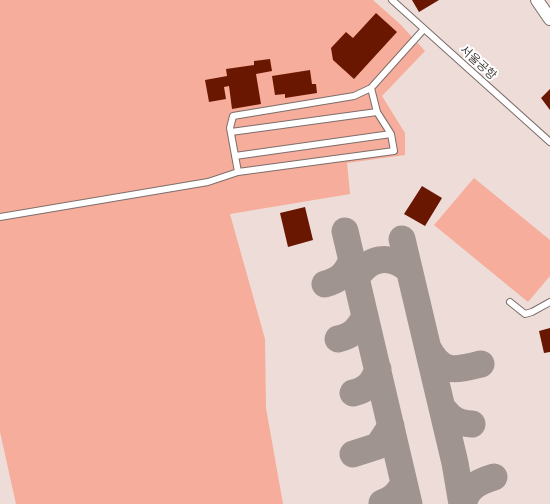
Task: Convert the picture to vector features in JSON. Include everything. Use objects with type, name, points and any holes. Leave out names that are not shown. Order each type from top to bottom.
[{"type":"street","points":[[537,0],[550,19]]},
{"type":"lane","name":"서울공항","points":[[392,0],[550,142]]},
{"type":"lane","points":[[238,172],[230,132],[233,116],[339,100],[354,96],[371,88],[424,29]]},
{"type":"lane","points":[[0,217],[208,182],[238,172],[394,151],[391,134],[377,112],[371,88]]},
{"type":"lane","points":[[230,132],[377,112]]},
{"type":"lane","points":[[235,156],[391,134]]},
{"type":"lane","points":[[510,302],[525,314],[532,312],[550,302]]},
{"type":"shaded area","points":[[0,0],[373,0],[400,24],[425,51],[382,96],[405,133],[405,155],[347,163],[350,194],[230,214],[265,339],[266,408],[283,504],[16,504],[0,432]]},
{"type":"shaded area","points":[[474,178],[550,240],[550,276],[528,302],[434,225]]},
{"type":"building","points":[[412,0],[439,0],[419,12]]},
{"type":"building","points":[[376,13],[397,32],[354,79],[333,60],[331,48],[346,32],[353,38]]},
{"type":"building","points":[[270,59],[272,71],[256,74],[261,104],[232,109],[229,86],[224,87],[226,99],[209,102],[205,80],[227,76],[226,69],[254,65],[254,61]]},
{"type":"building","points":[[310,70],[312,84],[316,84],[317,93],[285,98],[285,94],[275,95],[272,76]]},
{"type":"building","points":[[550,89],[550,110],[541,98]]},
{"type":"building","points":[[422,186],[442,198],[425,226],[404,214]]},
{"type":"building","points":[[305,207],[313,240],[288,247],[280,213]]},
{"type":"building","points":[[550,328],[550,352],[544,353],[539,331]]},
{"type":"taxiway","points":[[345,231],[409,504]]},
{"type":"taxiway","points":[[402,239],[455,463],[462,504]]},
{"type":"taxiway","points":[[325,284],[339,278],[348,268],[352,259]]},
{"type":"taxiway","points":[[356,279],[367,266],[380,260],[394,261],[409,270]]},
{"type":"taxiway","points":[[338,339],[351,334],[360,325],[365,316]]},
{"type":"taxiway","points":[[428,348],[433,357],[444,367],[457,369],[481,364]]},
{"type":"taxiway","points":[[353,393],[366,388],[372,382],[378,369]]},
{"type":"taxiway","points":[[442,407],[448,415],[455,420],[462,423],[472,424]]},
{"type":"taxiway","points":[[353,454],[378,446],[391,426]]},
{"type":"taxiway","points":[[464,504],[465,498],[470,489],[479,483],[494,477]]},
{"type":"taxiway","points":[[382,503],[395,496],[404,483]]}]
